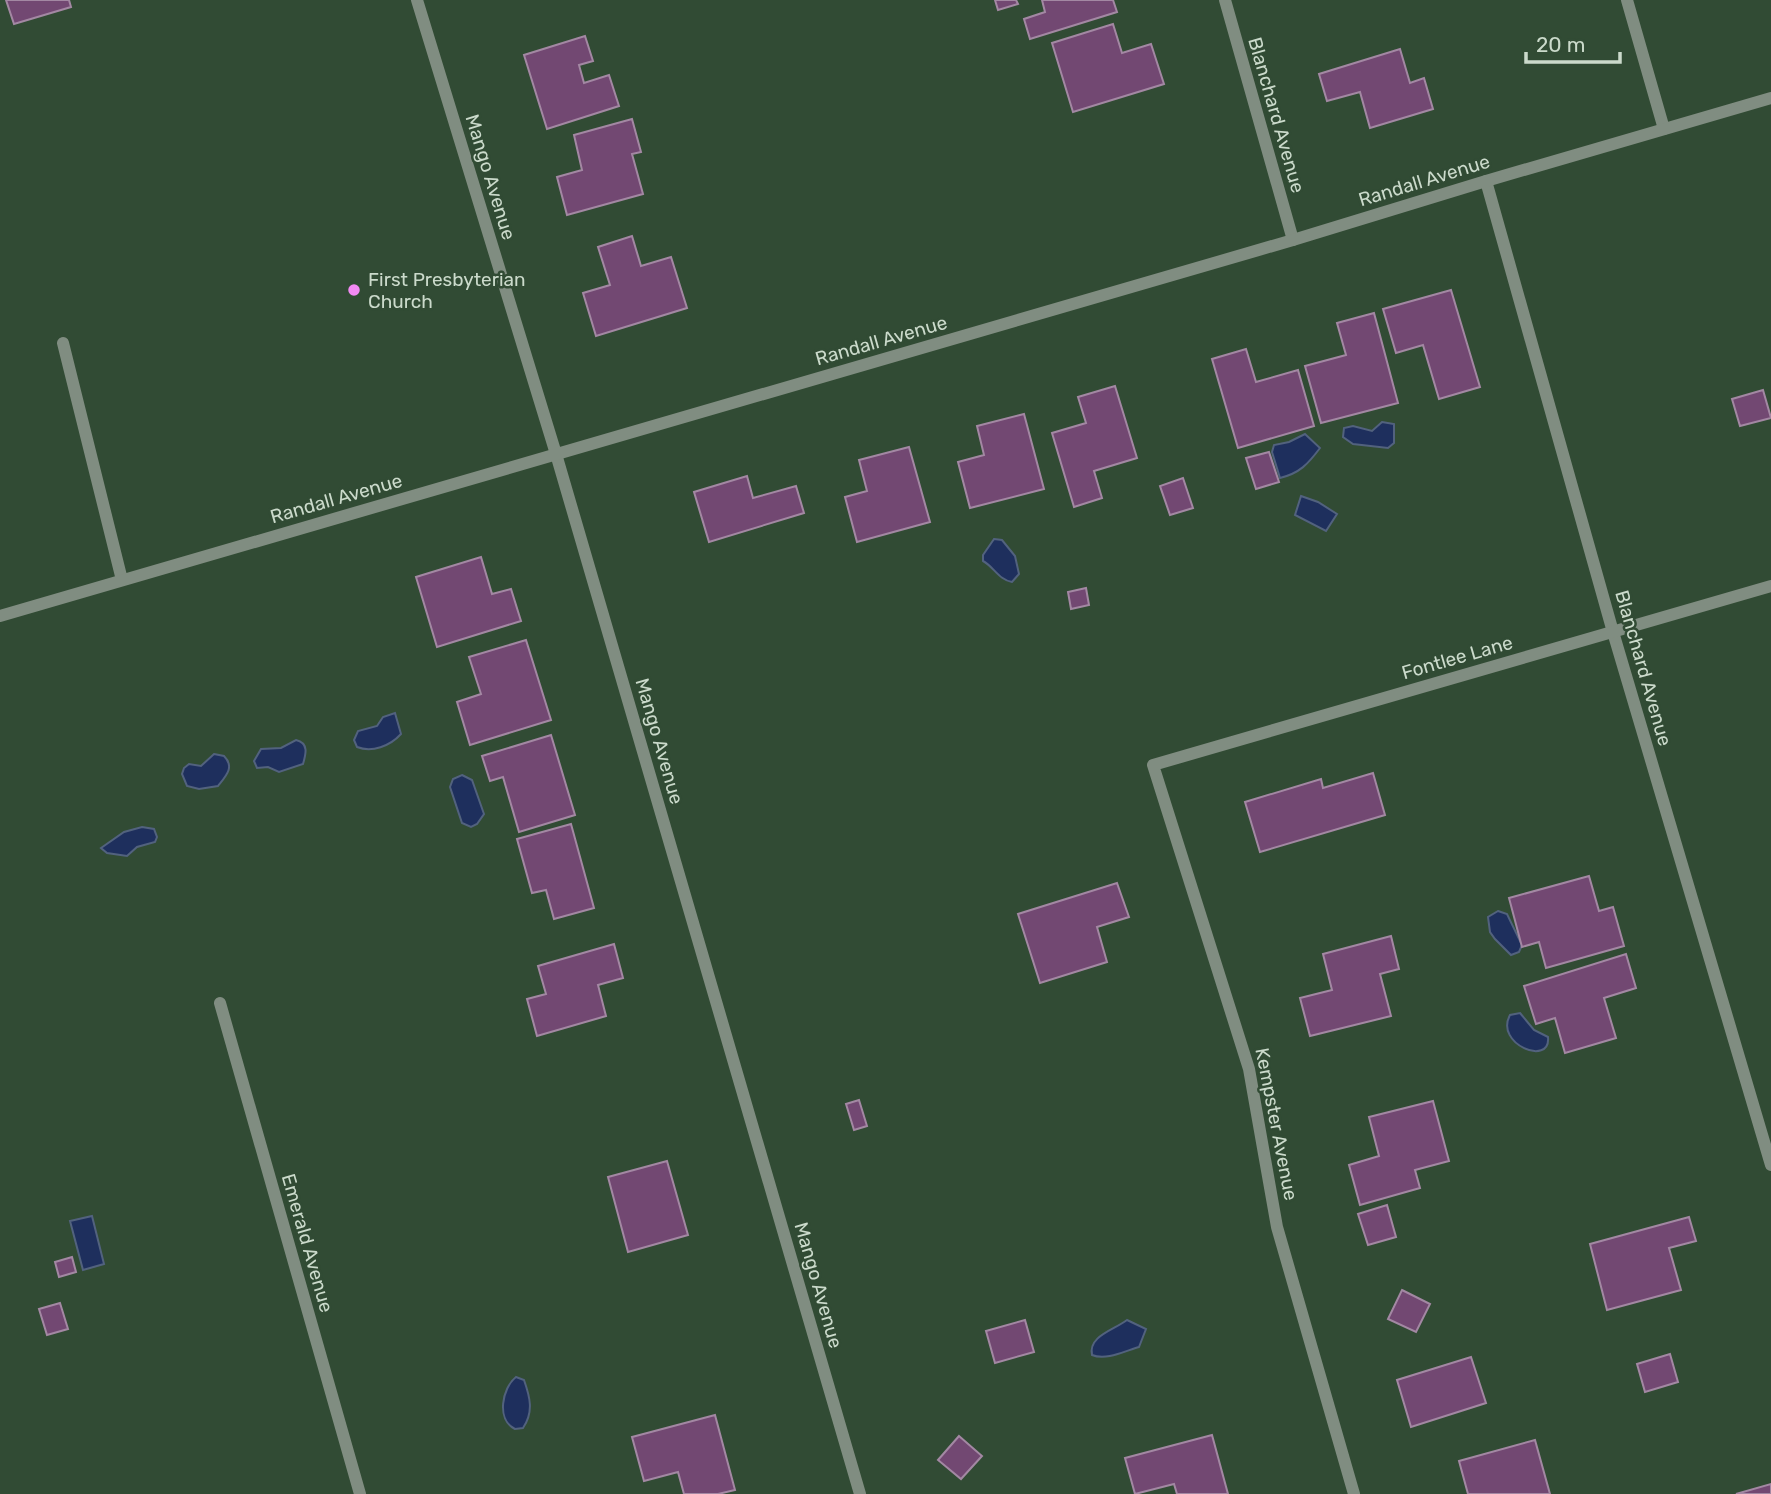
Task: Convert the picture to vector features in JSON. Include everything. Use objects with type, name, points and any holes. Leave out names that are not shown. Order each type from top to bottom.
[{"type":"street","name":"Mango Avenue","points":[[417,0],[556,454],[860,1494]]},
{"type":"street","name":"Blanchard Avenue","points":[[1225,0],[1293,240]]},
{"type":"street","points":[[1627,0],[1664,129]]},
{"type":"street","name":"Randall Avenue","points":[[0,615],[1293,240],[1771,98]]},
{"type":"street","name":"Blanchard Avenue","points":[[1486,181],[1613,632],[1771,1165]]},
{"type":"street","points":[[62,343],[122,580]]},
{"type":"street","name":"Fontlee Lane","points":[[1153,765],[1771,586]]},
{"type":"street","name":"Kempster Avenue","points":[[1153,765],[1250,1069],[1277,1227],[1354,1494]]},
{"type":"street","name":"Emerald Avenue","points":[[220,1003],[360,1494]]},
{"type":"water","points":[[1382,422],[1394,424],[1394,443],[1388,448],[1353,444],[1343,437],[1344,428],[1353,426],[1372,431]]},
{"type":"water","points":[[1305,434],[1320,448],[1303,467],[1280,478],[1272,452],[1274,445],[1289,442]]},
{"type":"water","points":[[1301,496],[1318,502],[1337,514],[1326,531],[1295,515]]},
{"type":"water","points":[[994,539],[1002,540],[1015,556],[1019,574],[1012,582],[1004,579],[983,561],[983,555]]},
{"type":"water","points":[[395,713],[401,734],[397,738],[375,749],[357,747],[354,740],[358,731],[377,726],[383,717]]},
{"type":"water","points":[[296,740],[305,746],[303,764],[279,772],[268,767],[257,768],[254,761],[261,749],[281,748]]},
{"type":"water","points":[[214,754],[224,756],[229,764],[224,779],[218,786],[199,789],[187,786],[182,774],[184,768],[189,764],[201,766]]},
{"type":"water","points":[[462,775],[472,780],[484,814],[477,824],[471,827],[462,823],[450,787],[453,779]]},
{"type":"water","points":[[142,827],[154,829],[157,837],[155,842],[137,847],[127,856],[107,853],[101,848],[124,832]]},
{"type":"water","points":[[1498,911],[1507,914],[1522,945],[1519,952],[1511,955],[1490,932],[1488,917]]},
{"type":"water","points":[[1520,1013],[1534,1030],[1548,1037],[1547,1046],[1533,1051],[1516,1043],[1507,1026],[1510,1015]]},
{"type":"water","points":[[92,1216],[104,1264],[83,1270],[70,1221]]},
{"type":"water","points":[[1127,1320],[1146,1329],[1139,1347],[1109,1356],[1092,1355],[1092,1348],[1098,1338]]},
{"type":"water","points":[[516,1377],[524,1380],[530,1404],[529,1416],[523,1428],[515,1429],[505,1419],[503,1404],[507,1388]]},
{"type":"building","points":[[6,0],[69,0],[71,7],[14,24]]},
{"type":"building","points":[[995,0],[1016,0],[1018,4],[998,10]]},
{"type":"building","points":[[1042,0],[1113,0],[1117,12],[1030,39],[1024,19],[1045,12]]},
{"type":"building","points":[[1113,24],[1122,53],[1151,44],[1164,84],[1073,112],[1052,43]]},
{"type":"building","points":[[585,36],[593,61],[579,65],[584,83],[609,75],[619,106],[547,129],[524,55]]},
{"type":"building","points":[[1400,49],[1410,83],[1424,78],[1433,109],[1370,128],[1360,92],[1327,101],[1319,74]]},
{"type":"building","points":[[632,119],[641,152],[632,154],[643,194],[567,215],[557,177],[582,170],[574,135]]},
{"type":"building","points":[[632,236],[641,266],[671,257],[687,308],[596,336],[583,293],[610,285],[598,247]]},
{"type":"building","points":[[1451,290],[1480,387],[1439,399],[1423,345],[1396,353],[1383,309]]},
{"type":"building","points":[[1374,313],[1398,403],[1321,423],[1305,366],[1346,355],[1337,323]]},
{"type":"building","points":[[1246,349],[1256,382],[1298,370],[1314,426],[1238,448],[1212,359]]},
{"type":"building","points":[[1115,386],[1137,458],[1094,471],[1102,498],[1074,507],[1052,433],[1086,423],[1078,397]]},
{"type":"building","points":[[1763,390],[1771,418],[1740,426],[1732,399]]},
{"type":"building","points":[[1024,414],[1044,489],[970,508],[958,462],[984,455],[977,426]]},
{"type":"building","points":[[909,447],[930,522],[857,542],[845,497],[867,491],[859,460]]},
{"type":"building","points":[[1269,452],[1279,482],[1256,489],[1246,458]]},
{"type":"building","points":[[747,476],[753,498],[796,486],[804,513],[709,542],[694,492]]},
{"type":"building","points":[[1183,478],[1193,508],[1170,515],[1160,486]]},
{"type":"building","points":[[481,557],[492,594],[511,589],[521,621],[437,647],[416,577]]},
{"type":"building","points":[[1086,588],[1089,605],[1071,609],[1068,592]]},
{"type":"building","points":[[526,640],[551,720],[470,745],[457,702],[481,694],[469,657]]},
{"type":"building","points":[[551,735],[575,815],[519,832],[503,777],[490,781],[482,756]]},
{"type":"building","points":[[1373,773],[1385,815],[1260,852],[1245,802],[1321,779],[1323,788]]},
{"type":"building","points":[[571,824],[594,908],[554,919],[546,890],[532,893],[517,839]]},
{"type":"building","points":[[1589,876],[1599,911],[1613,907],[1624,946],[1546,968],[1539,942],[1522,947],[1509,898]]},
{"type":"building","points":[[1117,883],[1129,917],[1097,927],[1107,962],[1040,983],[1018,914]]},
{"type":"building","points":[[1391,936],[1399,969],[1380,974],[1391,1016],[1310,1036],[1300,998],[1332,990],[1323,954]]},
{"type":"building","points":[[614,944],[623,978],[598,985],[606,1016],[537,1036],[527,999],[546,994],[538,966]]},
{"type":"building","points":[[1626,954],[1636,988],[1604,998],[1616,1038],[1565,1053],[1555,1018],[1536,1024],[1524,986]]},
{"type":"building","points":[[859,1100],[867,1126],[854,1130],[846,1104]]},
{"type":"building","points":[[1433,1101],[1449,1161],[1415,1170],[1420,1188],[1360,1205],[1349,1165],[1379,1156],[1369,1117]]},
{"type":"building","points":[[667,1161],[688,1235],[628,1252],[608,1177]]},
{"type":"building","points":[[1387,1205],[1396,1237],[1368,1245],[1358,1214]]},
{"type":"building","points":[[1689,1217],[1696,1241],[1669,1248],[1681,1290],[1607,1310],[1590,1244]]},
{"type":"building","points":[[72,1257],[76,1272],[59,1277],[55,1262]]},
{"type":"building","points":[[1402,1290],[1430,1304],[1416,1332],[1388,1319]]},
{"type":"building","points":[[60,1303],[68,1329],[47,1335],[39,1309]]},
{"type":"building","points":[[1025,1320],[1034,1352],[995,1363],[986,1331]]},
{"type":"building","points":[[1670,1354],[1678,1382],[1645,1392],[1637,1364]]},
{"type":"building","points":[[1471,1357],[1486,1403],[1411,1427],[1397,1380]]},
{"type":"building","points":[[715,1415],[735,1490],[718,1494],[684,1494],[678,1472],[644,1481],[632,1437]]},
{"type":"building","points":[[1212,1435],[1228,1494],[1177,1494],[1174,1484],[1135,1494],[1125,1458]]},
{"type":"building","points":[[959,1436],[982,1456],[961,1479],[938,1460]]},
{"type":"building","points":[[1535,1440],[1550,1494],[1468,1494],[1459,1461]]},
{"type":"building","points":[[1771,1484],[1771,1494],[1736,1494]]},
{"type":"place","name":"First Presbyterian Church","points":[[354,290]]}]
